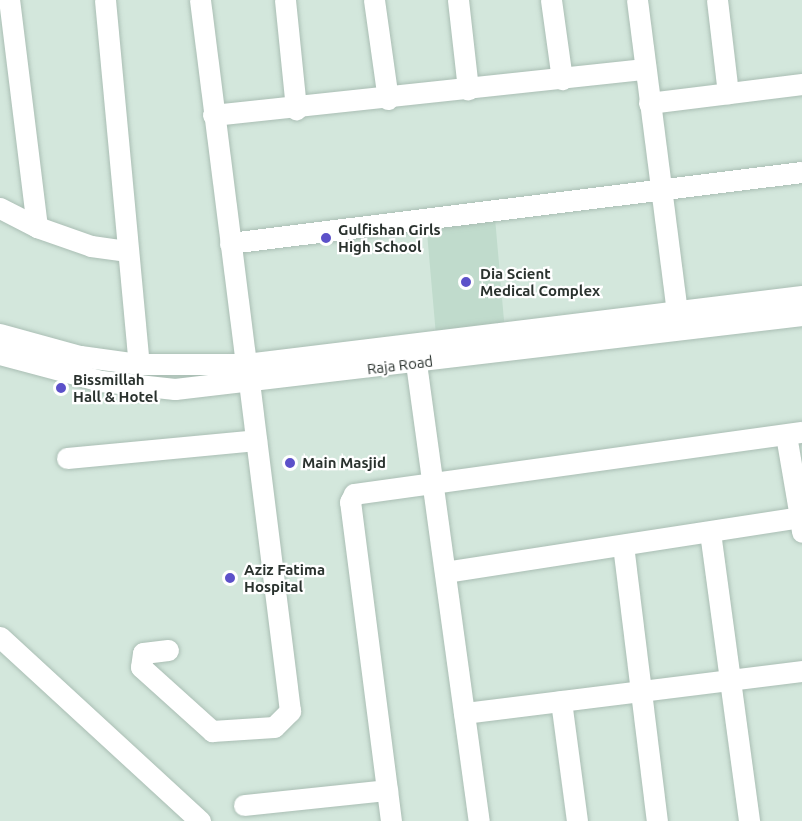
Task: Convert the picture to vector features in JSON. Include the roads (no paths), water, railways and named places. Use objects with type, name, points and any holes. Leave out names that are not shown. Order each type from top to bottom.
[{"type":"street","points":[[9,0],[37,227]]},
{"type":"street","points":[[105,0],[139,364]]},
{"type":"street","points":[[168,650],[143,653],[141,667],[212,730],[274,727],[290,711],[200,0]]},
{"type":"street","points":[[285,0],[296,109]]},
{"type":"street","points":[[374,0],[388,99]]},
{"type":"street","points":[[458,0],[468,89]]},
{"type":"street","points":[[551,0],[562,79]]},
{"type":"street","points":[[637,0],[659,190],[677,313]]},
{"type":"street","points":[[717,0],[728,93]]},
{"type":"street","points":[[213,115],[296,109],[645,69]]},
{"type":"street","points":[[649,103],[802,84]]},
{"type":"street","points":[[230,243],[802,172]]},
{"type":"street","points":[[0,208],[37,227],[91,246],[128,250]]},
{"type":"street","name":"Raja Road","points":[[0,354],[141,387],[802,296]]},
{"type":"street","name":"Raja Road","points":[[0,334],[80,356],[247,374],[416,363],[802,315]]},
{"type":"street","points":[[416,363],[435,483],[478,821]]},
{"type":"street","points":[[391,821],[350,502],[357,492],[794,434],[801,525],[710,532],[445,572]]},
{"type":"street","points":[[67,458],[256,440]]},
{"type":"street","points":[[710,532],[749,821]]},
{"type":"street","points":[[623,545],[657,821]]},
{"type":"street","points":[[0,637],[200,821]]},
{"type":"street","points":[[464,713],[802,671]]},
{"type":"street","points":[[561,701],[577,821]]},
{"type":"street","points":[[244,805],[387,789]]},
{"type":"place","name":"Gulfishan Girls High School","points":[[326,238]]},
{"type":"place","name":"Dia Scient Medical Complex","points":[[466,282]]},
{"type":"place","name":"Bissmillah Hall & Hotel","points":[[61,388]]},
{"type":"place","name":"Main Masjid","points":[[290,463]]},
{"type":"place","name":"Aziz Fatima Hospital","points":[[230,578]]}]
